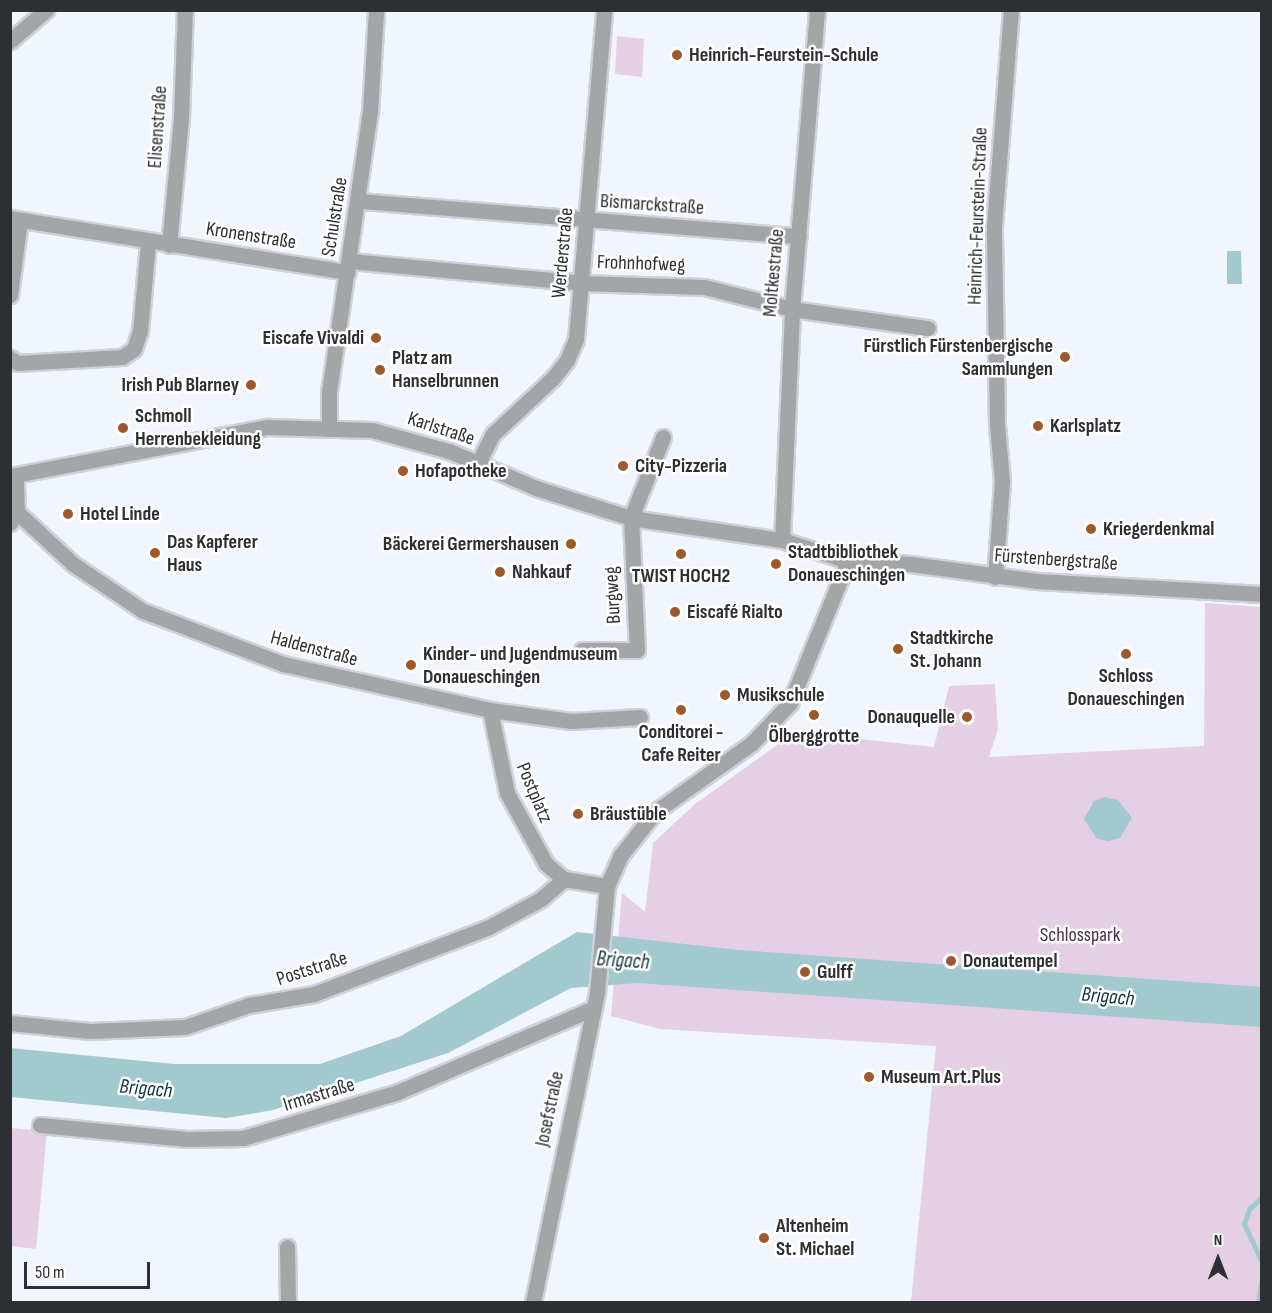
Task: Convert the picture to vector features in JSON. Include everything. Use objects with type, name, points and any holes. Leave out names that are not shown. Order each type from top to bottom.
[{"type":"street","points":[[10,41],[46,10]]},
{"type":"street","name":"Elisenstraße","points":[[169,245],[182,117],[184,10]]},
{"type":"street","name":"Schulstraße","points":[[329,429],[329,392],[360,201],[376,10]]},
{"type":"street","name":"Werderstraße","points":[[478,463],[493,434],[567,360],[576,339],[604,10]]},
{"type":"street","name":"Moltkestraße","points":[[782,540],[792,309],[817,10]]},
{"type":"street","name":"Heinrich-Feurstein-Straße","points":[[995,577],[1001,459],[994,226],[1011,10]]},
{"type":"street","name":"Bismarckstraße","points":[[360,201],[587,222],[799,236]]},
{"type":"street","name":"Kronenstraße","points":[[10,295],[15,219],[148,243],[349,266]]},
{"type":"street","points":[[10,358],[18,363],[122,357],[134,349],[141,331],[148,243]]},
{"type":"street","name":"Frohnhofweg","points":[[349,266],[581,283],[704,287],[792,309],[928,328]]},
{"type":"street","name":"Karlstraße","points":[[13,476],[231,432],[268,427],[372,430],[478,463],[536,488],[631,518],[782,540],[848,561]]},
{"type":"street","points":[[631,518],[663,437]]},
{"type":"street","points":[[13,476],[14,517]]},
{"type":"street","name":"Haldenstraße","points":[[14,517],[73,564],[143,611],[284,664],[490,710],[571,721],[640,717]]},
{"type":"street","name":"Burgweg","points":[[582,650],[637,650],[631,518]]},
{"type":"street","name":"Fürstenbergstraße","points":[[848,561],[910,564],[995,577],[1262,594]]},
{"type":"street","name":"Josefstraße","points":[[533,1302],[597,992],[607,886],[621,855],[655,812],[752,743],[790,703],[848,561]]},
{"type":"street","name":"Postplatz","points":[[490,710],[507,793],[546,864],[564,879]]},
{"type":"street","points":[[564,879],[607,886]]},
{"type":"street","name":"Poststraße","points":[[10,1023],[151,1031],[185,1027],[249,1005],[293,1000],[489,927],[541,899],[564,879]]},
{"type":"street","name":"Irmastraße","points":[[40,1125],[186,1139],[243,1138],[398,1092],[594,1008]]},
{"type":"street","points":[[287,1246],[288,1302]]},
{"type":"green space","points":[[617,36],[644,39],[642,77],[615,74]]},
{"type":"green space","name":"Schlosspark","points":[[1205,603],[1261,607],[1261,1302],[911,1302],[936,1046],[660,1029],[611,1016],[622,893],[645,912],[653,843],[695,804],[795,732],[934,747],[949,686],[995,684],[998,729],[989,757],[1204,746]]},
{"type":"green space","points":[[10,1128],[47,1131],[36,1249],[11,1246]]},
{"type":"water","points":[[1227,251],[1241,251],[1242,284],[1227,284]]},
{"type":"water","points":[[1105,797],[1118,800],[1132,818],[1120,838],[1108,841],[1097,839],[1084,819],[1094,801]]},
{"type":"water","name":"Brigach","points":[[577,932],[739,950],[1262,987],[1261,1027],[638,983],[571,988],[448,1053],[273,1110],[226,1118],[11,1097],[10,1048],[174,1064],[320,1064],[401,1036]]},
{"type":"waterway","points":[[1262,1197],[1249,1209],[1244,1224],[1262,1262]]},
{"type":"waterway","points":[[1258,1302],[1262,1277]]},
{"type":"place","name":"Heinrich-Feurstein-Schule","points":[[677,55]]},
{"type":"place","name":"Eiscafe Vivaldi","points":[[376,338]]},
{"type":"place","name":"Fürstlich Fürstenbergische Sammlungen","points":[[1065,357]]},
{"type":"place","name":"Platz am Hanselbrunnen","points":[[380,370]]},
{"type":"place","name":"Irish Pub Blarney","points":[[251,385]]},
{"type":"place","name":"Karlsplatz","points":[[1038,426]]},
{"type":"place","name":"Schmoll Herrenbekleidung","points":[[123,428]]},
{"type":"place","name":"City-Pizzeria","points":[[623,466]]},
{"type":"place","name":"Hofapotheke","points":[[403,471]]},
{"type":"place","name":"Hotel Linde","points":[[68,514]]},
{"type":"place","name":"Kriegerdenkmal","points":[[1091,529]]},
{"type":"place","name":"Bäckerei Germershausen","points":[[571,544]]},
{"type":"place","name":"Das Kapferer Haus","points":[[155,553]]},
{"type":"place","name":"TWIST HOCH2","points":[[681,554]]},
{"type":"place","name":"Stadtbibliothek Donaueschingen","points":[[776,564]]},
{"type":"place","name":"Nahkauf","points":[[500,572]]},
{"type":"place","name":"Eiscafé Rialto","points":[[675,612]]},
{"type":"place","name":"Stadtkirche St. Johann","points":[[898,649]]},
{"type":"place","name":"Schloss Donaueschingen","points":[[1126,654]]},
{"type":"place","name":"Kinder- und Jugendmuseum Donaueschingen","points":[[411,665]]},
{"type":"place","name":"Musikschule","points":[[725,695]]},
{"type":"place","name":"Conditorei - Cafe Reiter","points":[[681,710]]},
{"type":"place","name":"Ölberggrotte","points":[[814,715]]},
{"type":"place","name":"Donauquelle","points":[[967,717]]},
{"type":"place","name":"Bräustüble","points":[[578,814]]},
{"type":"place","name":"Donautempel","points":[[951,961]]},
{"type":"place","name":"Gulff","points":[[805,972]]},
{"type":"place","name":"Museum Art.Plus","points":[[869,1077]]},
{"type":"place","name":"Altenheim St. Michael","points":[[764,1238]]}]
